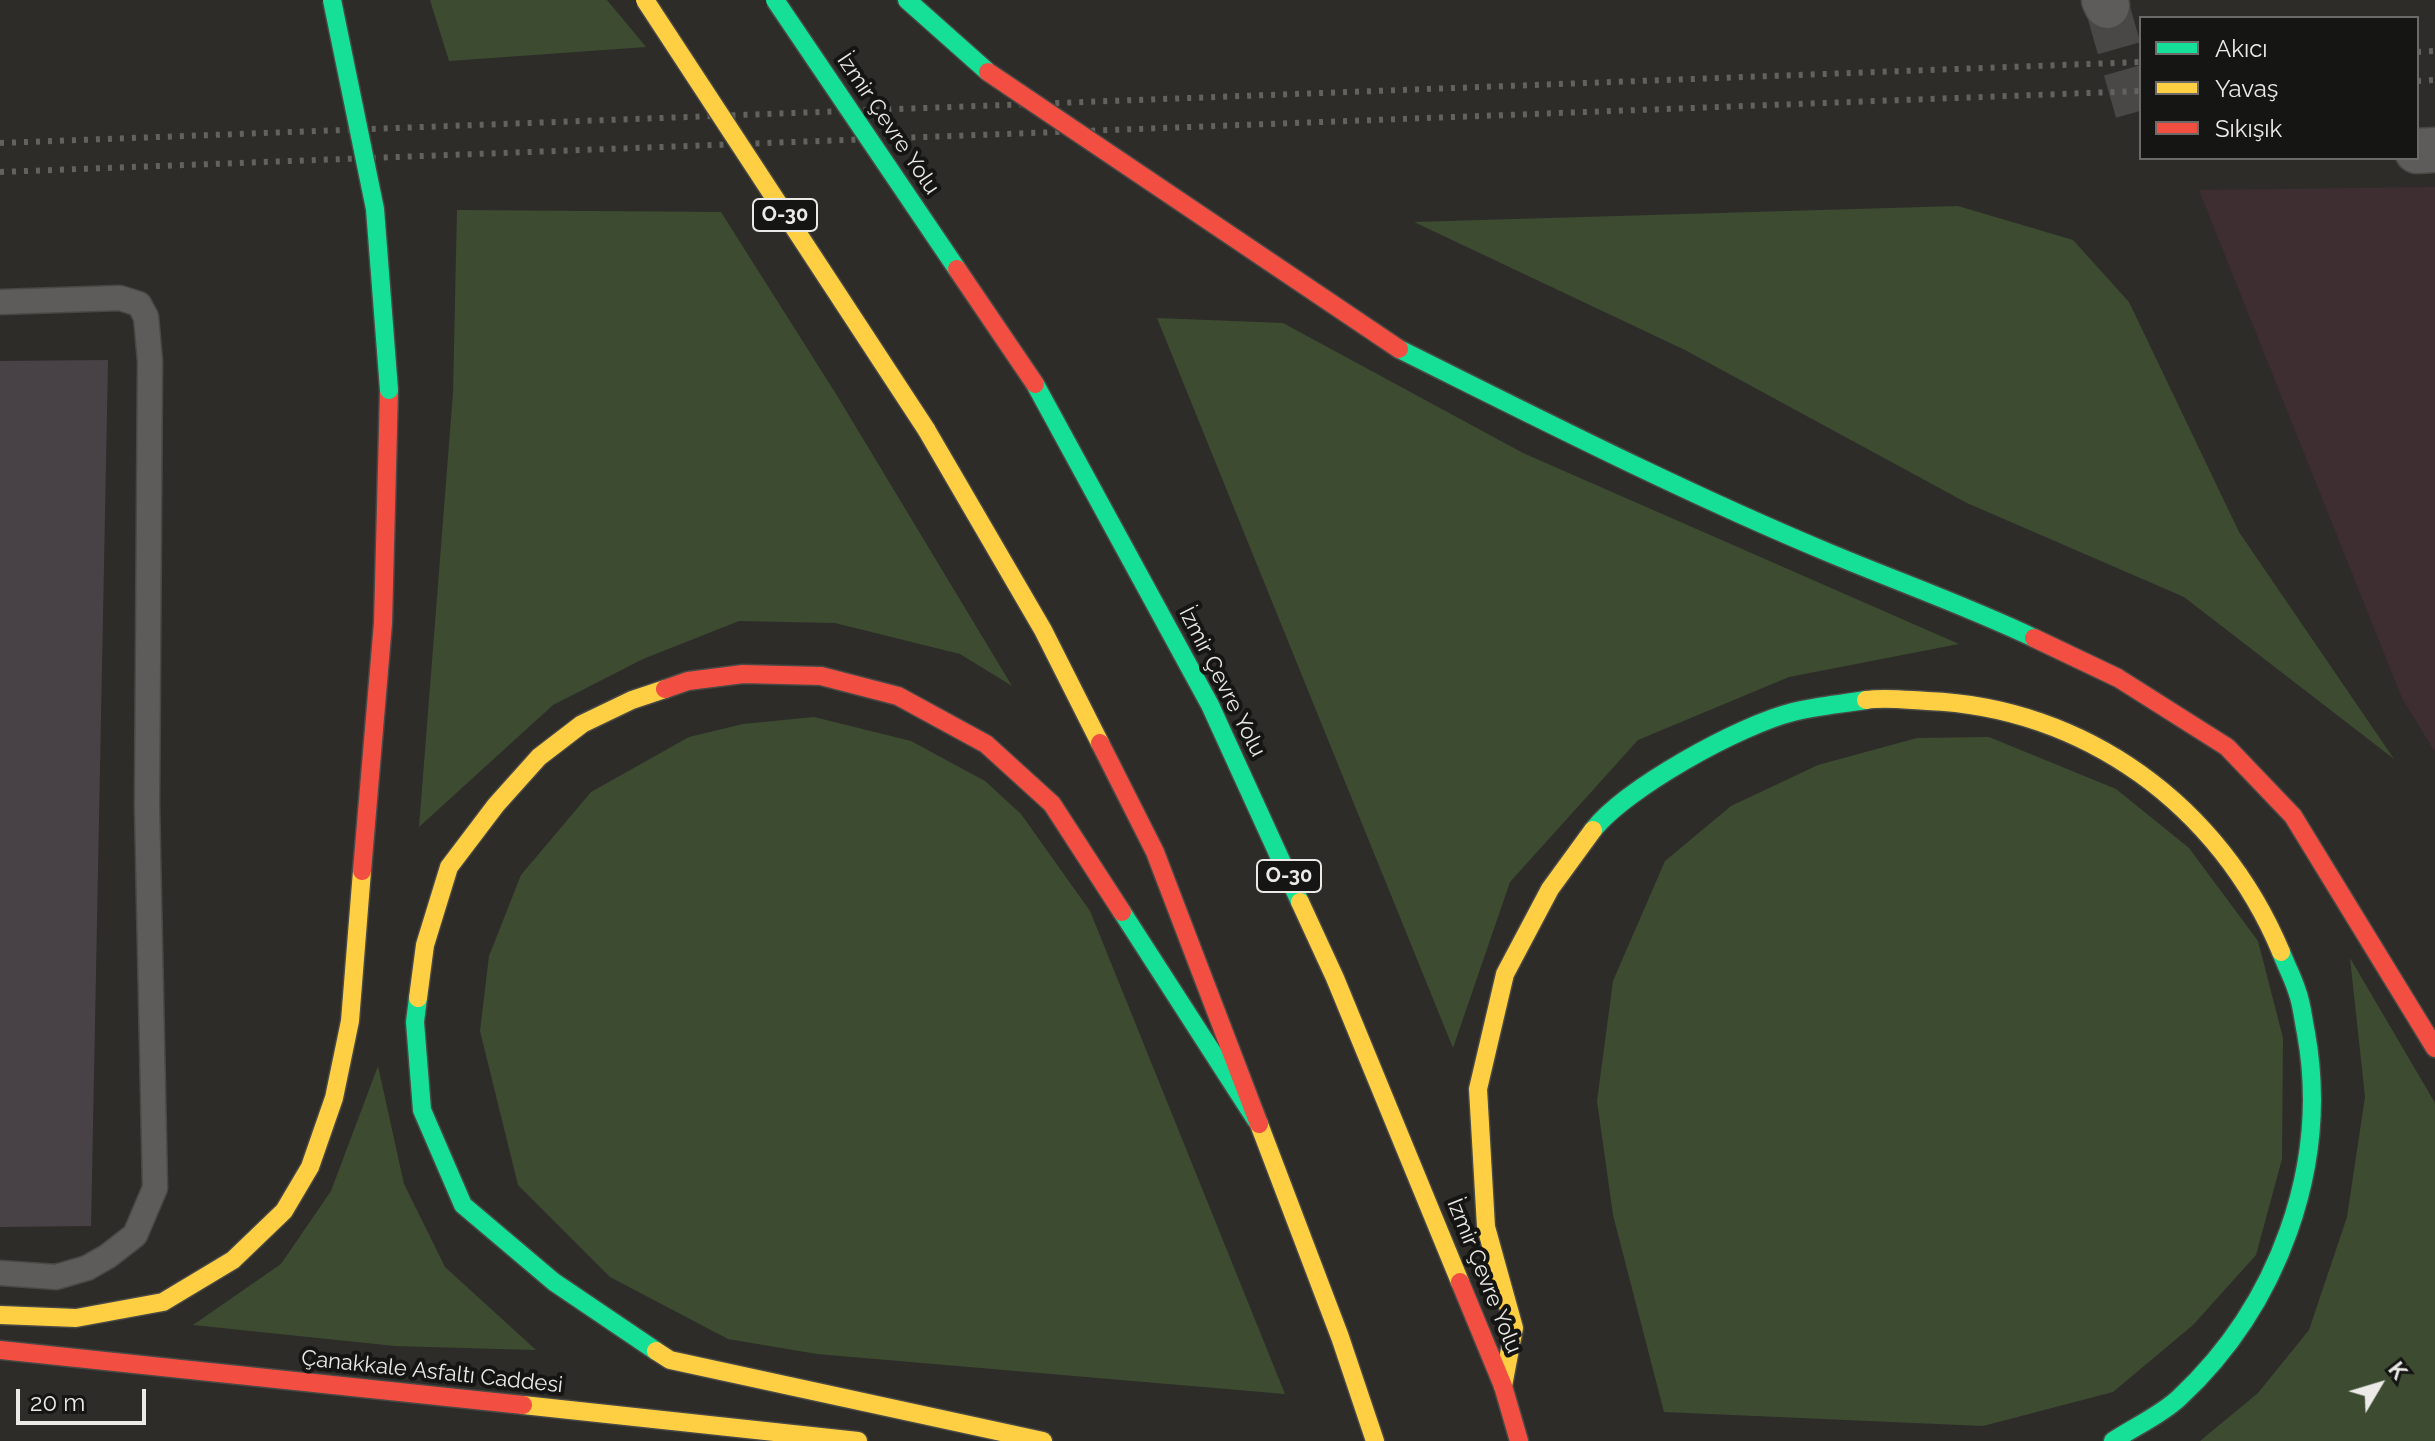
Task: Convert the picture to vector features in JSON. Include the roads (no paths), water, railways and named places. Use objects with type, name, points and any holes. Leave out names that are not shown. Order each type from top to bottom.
[{"type":"highway","points":[[0,1315],[76,1318],[163,1302],[233,1260],[284,1211],[310,1167],[334,1098],[350,1021],[383,623],[389,390],[375,209],[332,0]]},
{"type":"highway","name":"O-30","points":[[645,0],[926,429],[1043,630],[1155,852],[1340,1337],[1375,1441]]},
{"type":"highway","name":"İzmir Çevre Yolu","points":[[775,0],[1035,384],[1210,705],[1335,978],[1503,1386],[1519,1441]]},
{"type":"highway","points":[[907,0],[988,72],[1399,349],[1620,459],[1826,552],[1992,618],[2118,678],[2227,747],[2293,816],[2435,1048]]},
{"type":"highway","points":[[1043,1441],[670,1360],[554,1282],[463,1205],[422,1110],[415,1022],[425,945],[449,867],[496,805],[539,757],[582,724],[632,700],[688,681],[743,674],[821,676],[898,696],[986,744],[1052,804],[1256,1120]]},
{"type":"highway","points":[[1503,1386],[1514,1328],[1486,1227],[1478,1089],[1505,974],[1550,889],[1596,826],[1643,788],[1732,734],[1792,712],[1873,699],[1952,702],[2022,715],[2076,735],[2148,778],[2194,818],[2234,867],[2273,933],[2298,993],[2310,1057],[2313,1127],[2300,1198],[2275,1268],[2235,1336],[2178,1399],[2113,1441]]},
{"type":"highway","name":"Çanakkale Asfaltı Caddesi","points":[[0,1350],[858,1441]]},
{"type":"lane","points":[[0,302],[120,298],[139,304],[146,317],[150,361],[147,805],[155,1188],[135,1235],[87,1268],[56,1277],[0,1273]]},
{"type":"tunnel","points":[[2107,6],[2139,118]]},
{"type":"railway","points":[[2419,52],[2435,51]]},
{"type":"railway","points":[[0,143],[2139,62]]},
{"type":"railway","points":[[2419,81],[2435,80]]},
{"type":"railway","points":[[0,172],[2139,91]]}]
